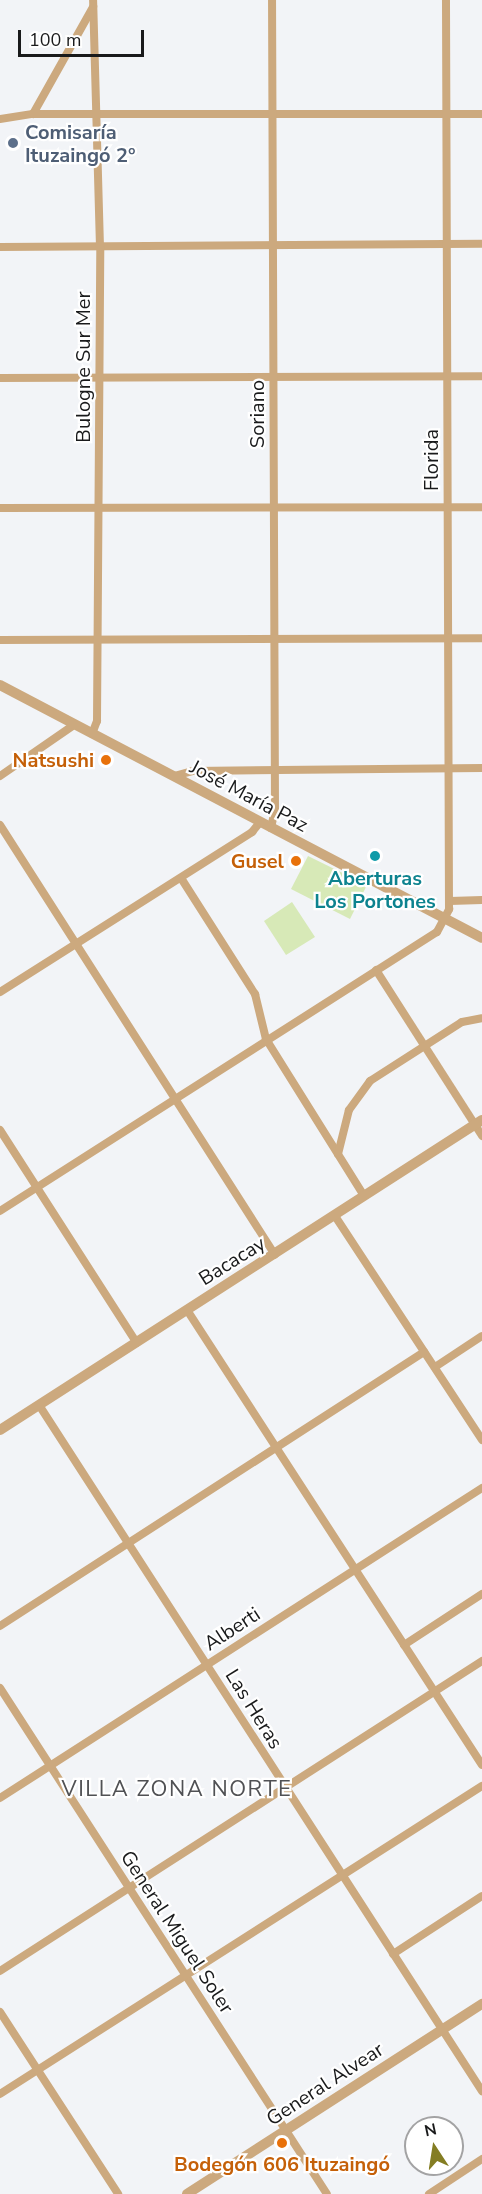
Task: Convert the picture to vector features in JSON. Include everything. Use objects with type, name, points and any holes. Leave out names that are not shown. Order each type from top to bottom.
[{"type":"street","name":"Soriano","points":[[271,828],[274,818],[272,0]]},
{"type":"street","name":"Florida","points":[[444,919],[450,901],[446,0]]},
{"type":"street","points":[[33,114],[95,2]]},
{"type":"street","name":"Bulogne Sur Mer","points":[[92,734],[97,721],[100,247],[95,2]]},
{"type":"street","points":[[0,119],[33,114],[99,116],[272,113],[482,114]]},
{"type":"street","points":[[0,247],[482,244]]},
{"type":"street","points":[[0,378],[482,376]]},
{"type":"street","points":[[0,508],[482,507]]},
{"type":"street","points":[[0,640],[482,638]]},
{"type":"street","name":"José María Paz","points":[[0,685],[482,938]]},
{"type":"street","points":[[0,776],[74,725]]},
{"type":"street","points":[[174,776],[193,771],[482,768]]},
{"type":"street","points":[[0,992],[252,832],[260,822]]},
{"type":"street","points":[[0,825],[275,1255]]},
{"type":"street","points":[[181,878],[255,994],[266,1040],[364,1196]]},
{"type":"street","points":[[450,901],[482,900]]},
{"type":"street","points":[[0,1210],[437,932],[444,919]]},
{"type":"street","points":[[376,970],[424,1046],[479,1122],[482,1136]]},
{"type":"street","points":[[338,1154],[349,1110],[361,1090],[462,1022],[482,1018]]},
{"type":"street","name":"Bacacay","points":[[0,1430],[479,1122]]},
{"type":"street","points":[[0,1130],[137,1343]]},
{"type":"street","points":[[335,1216],[482,1440]]},
{"type":"street","points":[[187,1310],[482,1765]]},
{"type":"street","points":[[435,1367],[482,1336]]},
{"type":"street","points":[[0,1626],[424,1352]]},
{"type":"street","name":"Las Heras","points":[[39,1405],[341,1876],[482,2091]]},
{"type":"street","name":"Alberti","points":[[0,1798],[482,1488]]},
{"type":"street","points":[[404,1645],[482,1594]]},
{"type":"street","points":[[0,1971],[482,1660]]},
{"type":"street","name":"General Miguel Soler","points":[[0,1688],[327,2194]]},
{"type":"street","points":[[0,2094],[482,1786]]},
{"type":"street","points":[[393,1954],[482,1896]]},
{"type":"street","name":"General Alvear","points":[[187,2194],[482,2004]]},
{"type":"street","points":[[0,2012],[118,2194]]},
{"type":"street","points":[[429,2194],[482,2159]]},
{"type":"green space","points":[[308,856],[367,885],[350,919],[291,889]]},
{"type":"green space","points":[[292,902],[315,937],[286,955],[264,921]]},
{"type":"place","name":"Comisaría Ituzaingó 2°","points":[[13,143]]},
{"type":"place","name":"Natsushi","points":[[106,760]]},
{"type":"place","name":"Aberturas Los Portones","points":[[375,856]]},
{"type":"place","name":"Gusel","points":[[296,861]]},
{"type":"place","name":"Bodegón 606 Ituzaingó","points":[[282,2143]]},
{"type":"district","name":"VILLA ZONA NORTE","points":[[177,1790]]}]
